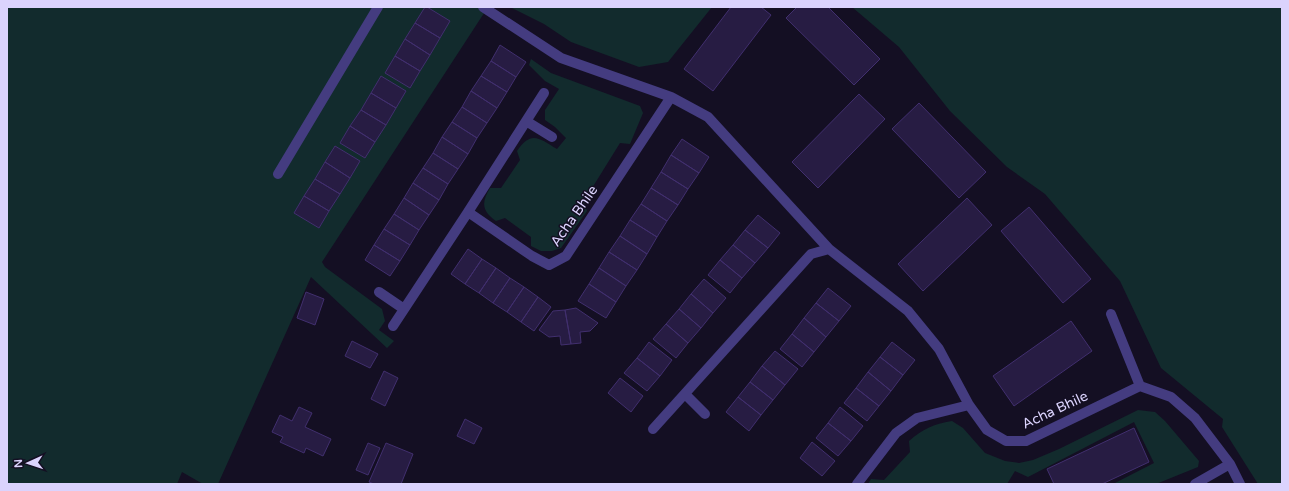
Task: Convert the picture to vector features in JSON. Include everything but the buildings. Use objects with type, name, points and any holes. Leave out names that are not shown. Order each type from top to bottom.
[{"type":"street","points":[[278,174],[378,7]]},
{"type":"street","name":"Acha Bhile","points":[[483,7],[561,58],[671,97],[708,117],[829,250],[908,311],[939,349],[969,405],[987,430],[1006,441],[1026,441],[1140,386]]},
{"type":"street","points":[[392,326],[468,212],[544,93]]},
{"type":"street","name":"Acha Bhile","points":[[468,212],[532,256],[549,265],[566,256],[671,97]]},
{"type":"street","points":[[526,121],[552,137]]},
{"type":"street","points":[[653,429],[811,254],[829,250]]},
{"type":"street","points":[[379,292],[404,309]]},
{"type":"street","points":[[1111,314],[1140,386],[1171,397],[1195,418],[1230,464],[1240,484]]},
{"type":"street","points":[[685,394],[705,414]]},
{"type":"street","points":[[857,484],[896,433],[917,418],[969,405]]},
{"type":"street","points":[[1195,484],[1230,464]]},
{"type":"green space","points":[[7,7],[488,7],[322,262],[325,267],[382,309],[385,321],[379,330],[394,341],[387,348],[311,277],[218,484],[203,484],[182,472],[177,484],[7,484]]},
{"type":"green space","points":[[510,7],[712,7],[668,62],[639,67],[571,42],[544,24]]},
{"type":"green space","points":[[852,7],[1282,7],[1282,484],[1258,484],[1222,427],[1223,419],[1161,368],[1120,281],[1045,194],[1007,167],[950,111],[899,47]]},
{"type":"green space","points":[[531,59],[551,73],[640,106],[643,113],[630,144],[620,143],[584,201],[587,211],[561,248],[552,251],[541,251],[531,246],[531,237],[505,218],[496,221],[488,214],[484,206],[485,198],[490,188],[501,188],[520,160],[517,151],[522,144],[531,138],[536,138],[557,149],[566,138],[545,120],[545,110],[559,89],[545,81],[529,65]]},
{"type":"green space","points":[[1138,410],[1155,412],[1165,421],[1199,461],[1198,467],[1156,484],[1113,484],[1154,463],[1134,422],[1028,477],[1015,471],[1007,484],[868,484],[871,479],[884,480],[910,452],[909,441],[919,433],[934,425],[952,421],[963,428],[985,453],[1005,461],[1019,463],[1033,460],[1059,449]]}]
